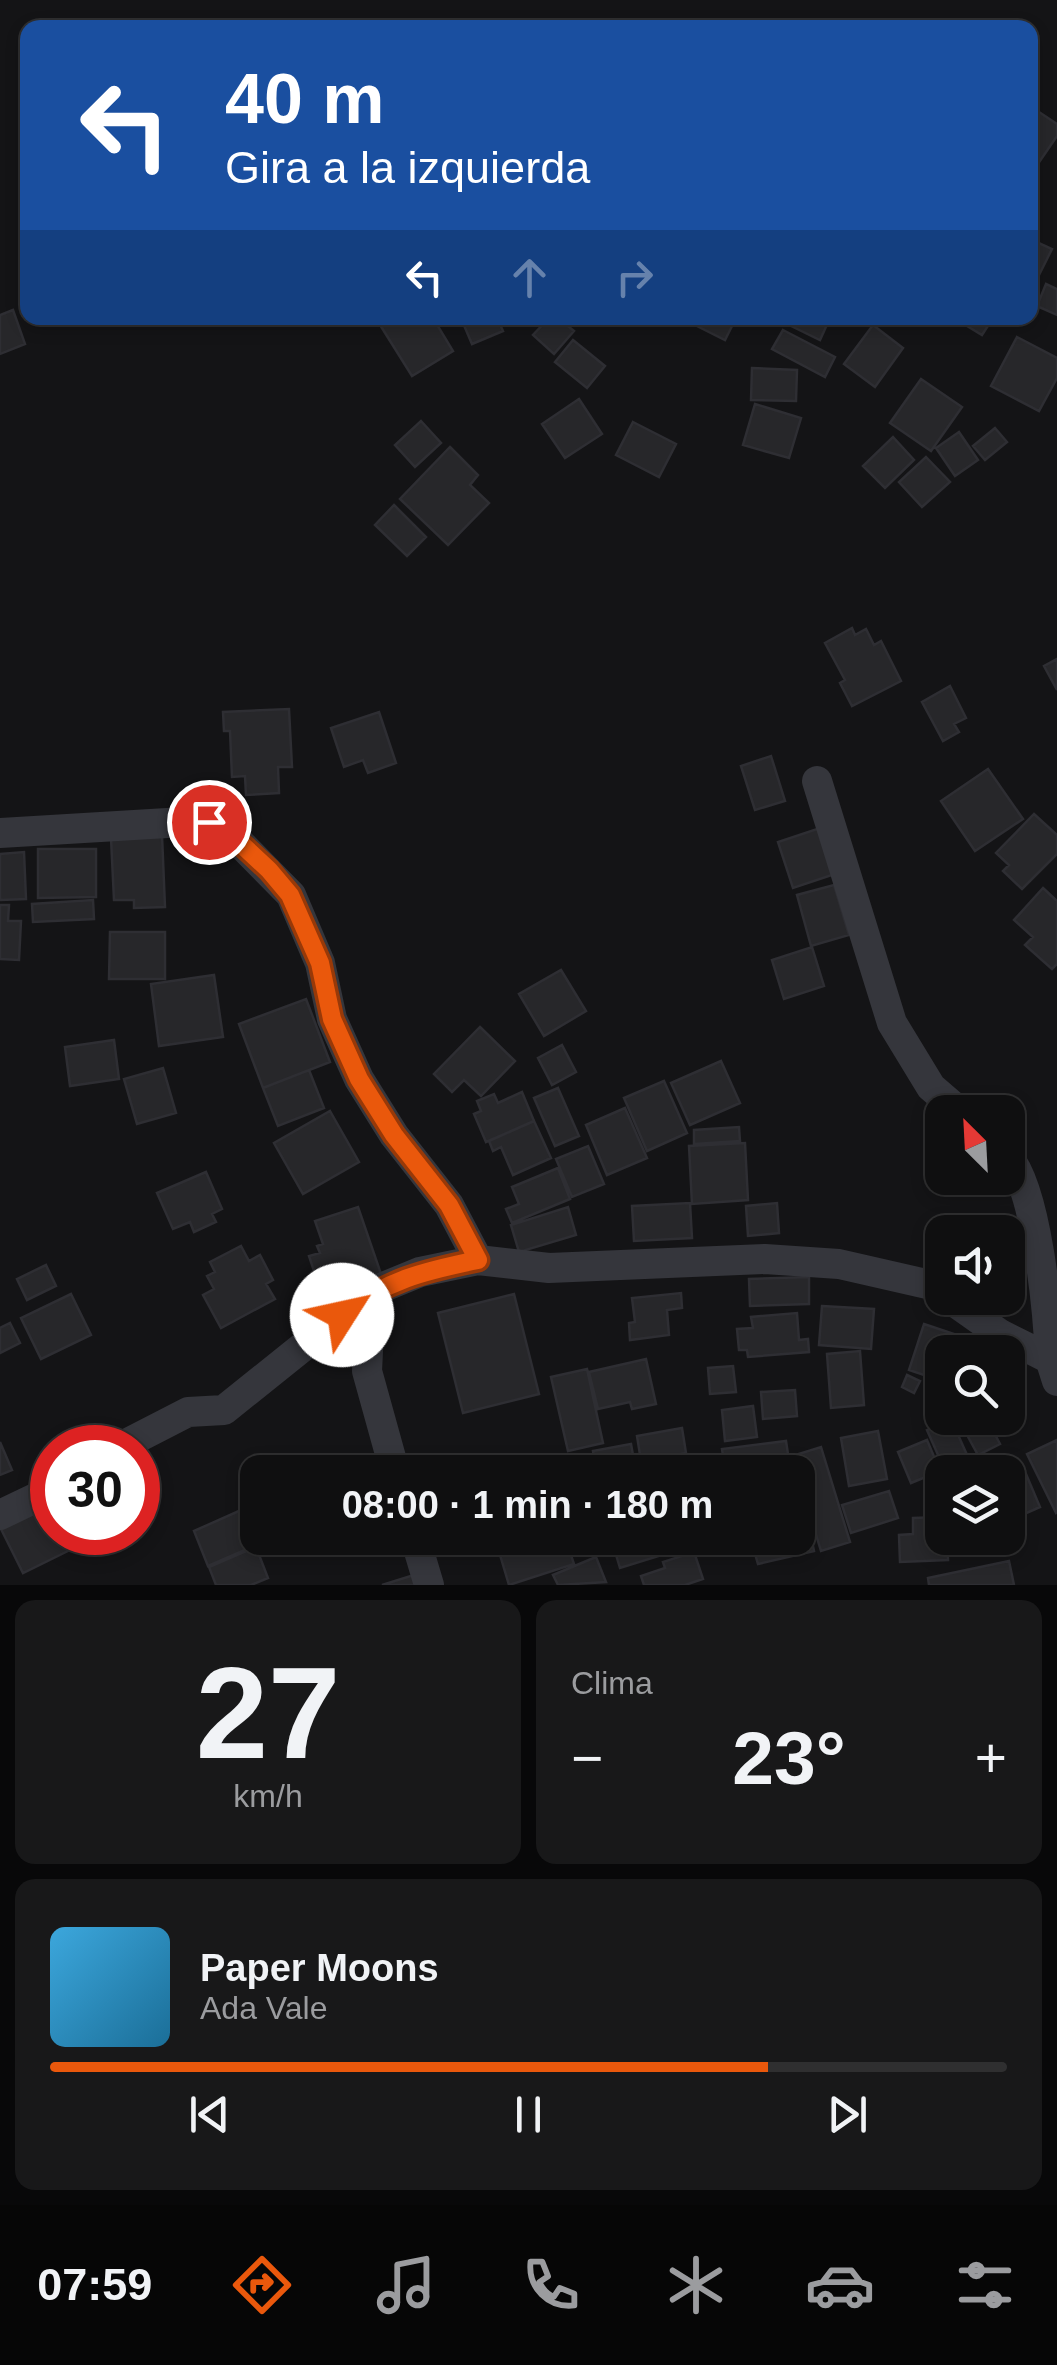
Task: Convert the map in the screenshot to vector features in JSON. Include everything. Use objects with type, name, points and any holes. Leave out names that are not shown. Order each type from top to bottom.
[{"type":"street","points":[[817,782],[892,1023],[941,1095]]},
{"type":"street","points":[[0,833],[184,822],[209,822],[224,828],[290,895],[320,963],[332,1019],[359,1079],[394,1135],[449,1205],[478,1260]]},
{"type":"street","points":[[1025,1186],[1055,1365]]},
{"type":"street","points":[[160,1426],[188,1412],[224,1410],[372,1292],[420,1272],[478,1260],[550,1268],[784,1260],[840,1264],[925,1284]]},
{"type":"street","points":[[372,1292],[367,1372],[390,1455]]},
{"type":"street","points":[[973,1315],[1055,1365]]},
{"type":"street","points":[[0,1514],[30,1500]]},
{"type":"street","points":[[420,1555],[429,1585]]},
{"type":"building","points":[[1038,111],[1057,124],[1057,136],[1038,164]]},
{"type":"building","points":[[1038,243],[1052,249],[1038,277]]},
{"type":"building","points":[[1046,284],[1057,289],[1057,315],[1038,304]]},
{"type":"building","points":[[13,310],[25,344],[0,354],[0,315]]},
{"type":"building","points":[[380,325],[437,325],[453,351],[412,376]]},
{"type":"building","points":[[464,325],[500,325],[503,331],[472,344]]},
{"type":"building","points":[[542,325],[567,325],[574,331],[554,354],[533,335]]},
{"type":"building","points":[[695,325],[732,325],[725,340]]},
{"type":"building","points":[[789,325],[827,325],[820,340]]},
{"type":"building","points":[[873,325],[903,348],[875,387],[844,364]]},
{"type":"building","points":[[966,325],[988,325],[982,335]]},
{"type":"building","points":[[783,330],[835,357],[825,377],[772,349]]},
{"type":"building","points":[[1017,337],[1057,358],[1057,378],[1039,411],[991,386]]},
{"type":"building","points":[[573,340],[605,366],[587,388],[555,362]]},
{"type":"building","points":[[752,368],[797,370],[796,401],[751,400]]},
{"type":"building","points":[[921,379],[962,407],[931,451],[890,423]]},
{"type":"building","points":[[579,399],[602,434],[565,458],[542,424]]},
{"type":"building","points":[[755,404],[801,418],[789,458],[743,445]]},
{"type":"building","points":[[421,421],[441,443],[415,467],[395,445]]},
{"type":"building","points":[[633,422],[676,444],[659,477],[616,455]]},
{"type":"building","points":[[995,428],[1007,442],[985,460],[973,446]]},
{"type":"building","points":[[959,432],[978,460],[955,476],[936,448]]},
{"type":"building","points":[[893,437],[914,460],[885,488],[863,466]]},
{"type":"building","points":[[450,447],[478,475],[470,485],[489,503],[448,545],[400,499]]},
{"type":"building","points":[[926,457],[950,482],[922,507],[899,482]]},
{"type":"building","points":[[394,505],[426,537],[407,556],[375,525]]},
{"type":"building","points":[[852,628],[855,635],[866,629],[874,645],[881,641],[901,681],[852,706],[840,683],[845,680],[825,643]]},
{"type":"building","points":[[1057,659],[1057,690],[1044,666]]},
{"type":"building","points":[[950,686],[966,718],[954,724],[959,732],[943,741],[922,702]]},
{"type":"building","points":[[289,709],[292,767],[278,767],[279,793],[246,795],[245,776],[232,777],[230,731],[224,731],[223,712]]},
{"type":"building","points":[[379,712],[396,763],[368,773],[363,760],[344,767],[331,728]]},
{"type":"building","points":[[771,756],[785,801],[755,810],[741,766]]},
{"type":"building","points":[[988,769],[1023,819],[975,851],[941,801]]},
{"type":"building","points":[[1034,814],[1057,835],[1057,854],[1022,889],[1003,871],[1009,865],[996,853]]},
{"type":"building","points":[[820,828],[835,874],[793,888],[778,842]]},
{"type":"building","points":[[162,835],[165,907],[134,908],[134,900],[114,900],[111,838]]},
{"type":"building","points":[[38,849],[96,849],[96,897],[38,898]]},
{"type":"building","points":[[24,852],[26,899],[0,900],[0,854]]},
{"type":"building","points":[[834,885],[849,935],[811,946],[797,895]]},
{"type":"building","points":[[1043,888],[1057,901],[1057,964],[1052,969],[1025,945],[1033,937],[1014,920]]},
{"type":"building","points":[[93,900],[94,919],[33,922],[32,904]]},
{"type":"building","points":[[0,905],[9,905],[8,921],[21,921],[19,960],[0,959]]},
{"type":"building","points":[[110,932],[165,932],[165,979],[109,979]]},
{"type":"building","points":[[812,947],[824,986],[784,999],[772,960]]},
{"type":"building","points":[[561,970],[586,1011],[544,1036],[519,994]]},
{"type":"building","points":[[214,975],[223,1037],[159,1046],[151,984]]},
{"type":"building","points":[[306,999],[330,1062],[263,1088],[239,1024]]},
{"type":"building","points":[[480,1027],[515,1061],[481,1096],[464,1080],[452,1092],[434,1074]]},
{"type":"building","points":[[114,1040],[119,1079],[70,1086],[65,1047]]},
{"type":"building","points":[[562,1045],[576,1072],[552,1085],[538,1058]]},
{"type":"building","points":[[721,1061],[740,1103],[690,1125],[671,1083]]},
{"type":"building","points":[[163,1068],[176,1113],[137,1124],[124,1079]]},
{"type":"building","points":[[309,1070],[324,1108],[278,1126],[263,1088]]},
{"type":"building","points":[[664,1081],[687,1133],[647,1151],[624,1098]]},
{"type":"building","points":[[558,1088],[579,1136],[555,1146],[534,1098]]},
{"type":"building","points":[[522,1092],[534,1121],[486,1142],[474,1114],[481,1111],[477,1101],[494,1094],[498,1103]]},
{"type":"building","points":[[625,1108],[647,1158],[607,1175],[586,1125]]},
{"type":"building","points":[[330,1111],[359,1162],[303,1194],[274,1143]]},
{"type":"building","points":[[534,1121],[551,1158],[513,1175],[501,1147],[493,1151],[489,1141]]},
{"type":"building","points":[[739,1127],[740,1141],[694,1144],[694,1130]]},
{"type":"building","points":[[745,1143],[748,1200],[692,1204],[689,1146]]},
{"type":"building","points":[[588,1146],[604,1184],[572,1197],[556,1159]]},
{"type":"building","points":[[558,1168],[570,1199],[512,1223],[506,1209],[519,1204],[512,1187]]},
{"type":"building","points":[[206,1172],[222,1209],[212,1214],[216,1222],[194,1232],[190,1222],[173,1229],[157,1193]]},
{"type":"building","points":[[690,1203],[692,1238],[634,1241],[632,1206]]},
{"type":"building","points":[[777,1203],[779,1233],[748,1236],[746,1206]]},
{"type":"building","points":[[358,1207],[381,1274],[337,1289],[340,1298],[328,1302],[309,1256],[320,1253],[317,1246],[323,1244],[315,1221]]},
{"type":"building","points":[[568,1207],[576,1235],[519,1252],[511,1225]]},
{"type":"building","points":[[241,1246],[249,1261],[260,1255],[273,1280],[266,1284],[275,1299],[221,1328],[203,1295],[214,1289],[207,1276],[215,1272],[210,1262]]},
{"type":"building","points":[[46,1265],[56,1286],[27,1300],[17,1279]]},
{"type":"building","points":[[809,1277],[809,1304],[750,1306],[749,1279]]},
{"type":"building","points":[[681,1293],[682,1308],[667,1310],[669,1335],[630,1340],[629,1323],[635,1322],[632,1298]]},
{"type":"building","points":[[71,1294],[91,1335],[41,1359],[21,1318]]},
{"type":"building","points":[[514,1294],[539,1394],[463,1413],[438,1313]]},
{"type":"building","points":[[822,1306],[874,1309],[871,1349],[819,1345]]},
{"type":"building","points":[[797,1313],[799,1340],[808,1339],[809,1352],[748,1357],[747,1350],[739,1350],[737,1329],[753,1328],[751,1317]]},
{"type":"building","points":[[10,1323],[20,1343],[0,1353],[0,1328]]},
{"type":"building","points":[[924,1324],[957,1335],[925,1335],[925,1375],[909,1370]]},
{"type":"building","points":[[860,1351],[864,1405],[831,1408],[827,1354]]},
{"type":"building","points":[[646,1359],[656,1404],[632,1409],[630,1402],[598,1409],[589,1372]]},
{"type":"building","points":[[733,1366],[736,1392],[710,1394],[708,1368]]},
{"type":"building","points":[[587,1369],[603,1443],[568,1451],[551,1377]]},
{"type":"building","points":[[907,1375],[920,1381],[914,1393],[902,1387]]},
{"type":"building","points":[[795,1390],[797,1416],[763,1419],[761,1392]]},
{"type":"building","points":[[753,1406],[757,1437],[725,1441],[722,1410]]},
{"type":"building","points":[[682,1428],[686,1453],[640,1455],[637,1436]]},
{"type":"building","points":[[878,1431],[887,1479],[849,1486],[841,1438]]},
{"type":"building","points":[[929,1435],[958,1435],[967,1455],[938,1455]]},
{"type":"building","points":[[967,1435],[995,1435],[1000,1444],[978,1455]]},
{"type":"building","points":[[927,1440],[933,1455],[925,1455],[925,1477],[911,1483],[898,1452]]},
{"type":"building","points":[[1057,1440],[1057,1512],[1056,1513],[1027,1454]]},
{"type":"building","points":[[786,1441],[788,1455],[723,1455],[722,1449]]},
{"type":"building","points":[[0,1442],[12,1470],[0,1475]]},
{"type":"building","points":[[631,1444],[633,1455],[594,1455],[593,1451]]},
{"type":"building","points":[[821,1447],[850,1542],[821,1551],[815,1531],[815,1455],[795,1455]]},
{"type":"building","points":[[1025,1474],[1040,1507],[1025,1514]]},
{"type":"building","points":[[889,1491],[898,1518],[851,1533],[842,1505]]},
{"type":"building","points":[[240,1511],[240,1552],[208,1566],[194,1531]]},
{"type":"building","points":[[30,1512],[30,1555],[60,1555],[23,1573],[0,1527]]},
{"type":"building","points":[[913,1518],[925,1518],[925,1555],[948,1555],[948,1560],[900,1562],[899,1535],[913,1534]]},
{"type":"building","points":[[240,1554],[259,1555],[268,1578],[251,1585],[216,1585],[209,1567]]},
{"type":"building","points":[[500,1555],[571,1555],[574,1564],[509,1585]]},
{"type":"building","points":[[616,1555],[662,1555],[620,1568]]},
{"type":"building","points":[[695,1555],[703,1579],[685,1585],[644,1585],[641,1576],[665,1568],[663,1562]]},
{"type":"building","points":[[755,1555],[797,1555],[758,1564]]},
{"type":"building","points":[[596,1557],[606,1582],[558,1585],[553,1575]]},
{"type":"building","points":[[1009,1561],[1014,1585],[929,1585],[928,1578]]},
{"type":"building","points":[[417,1574],[421,1585],[382,1585]]},
{"type":"route","points":[[209,822],[224,828],[290,895],[320,963],[332,1019],[359,1079],[394,1135],[449,1205],[478,1260],[420,1272],[372,1292],[342,1315]]}]
